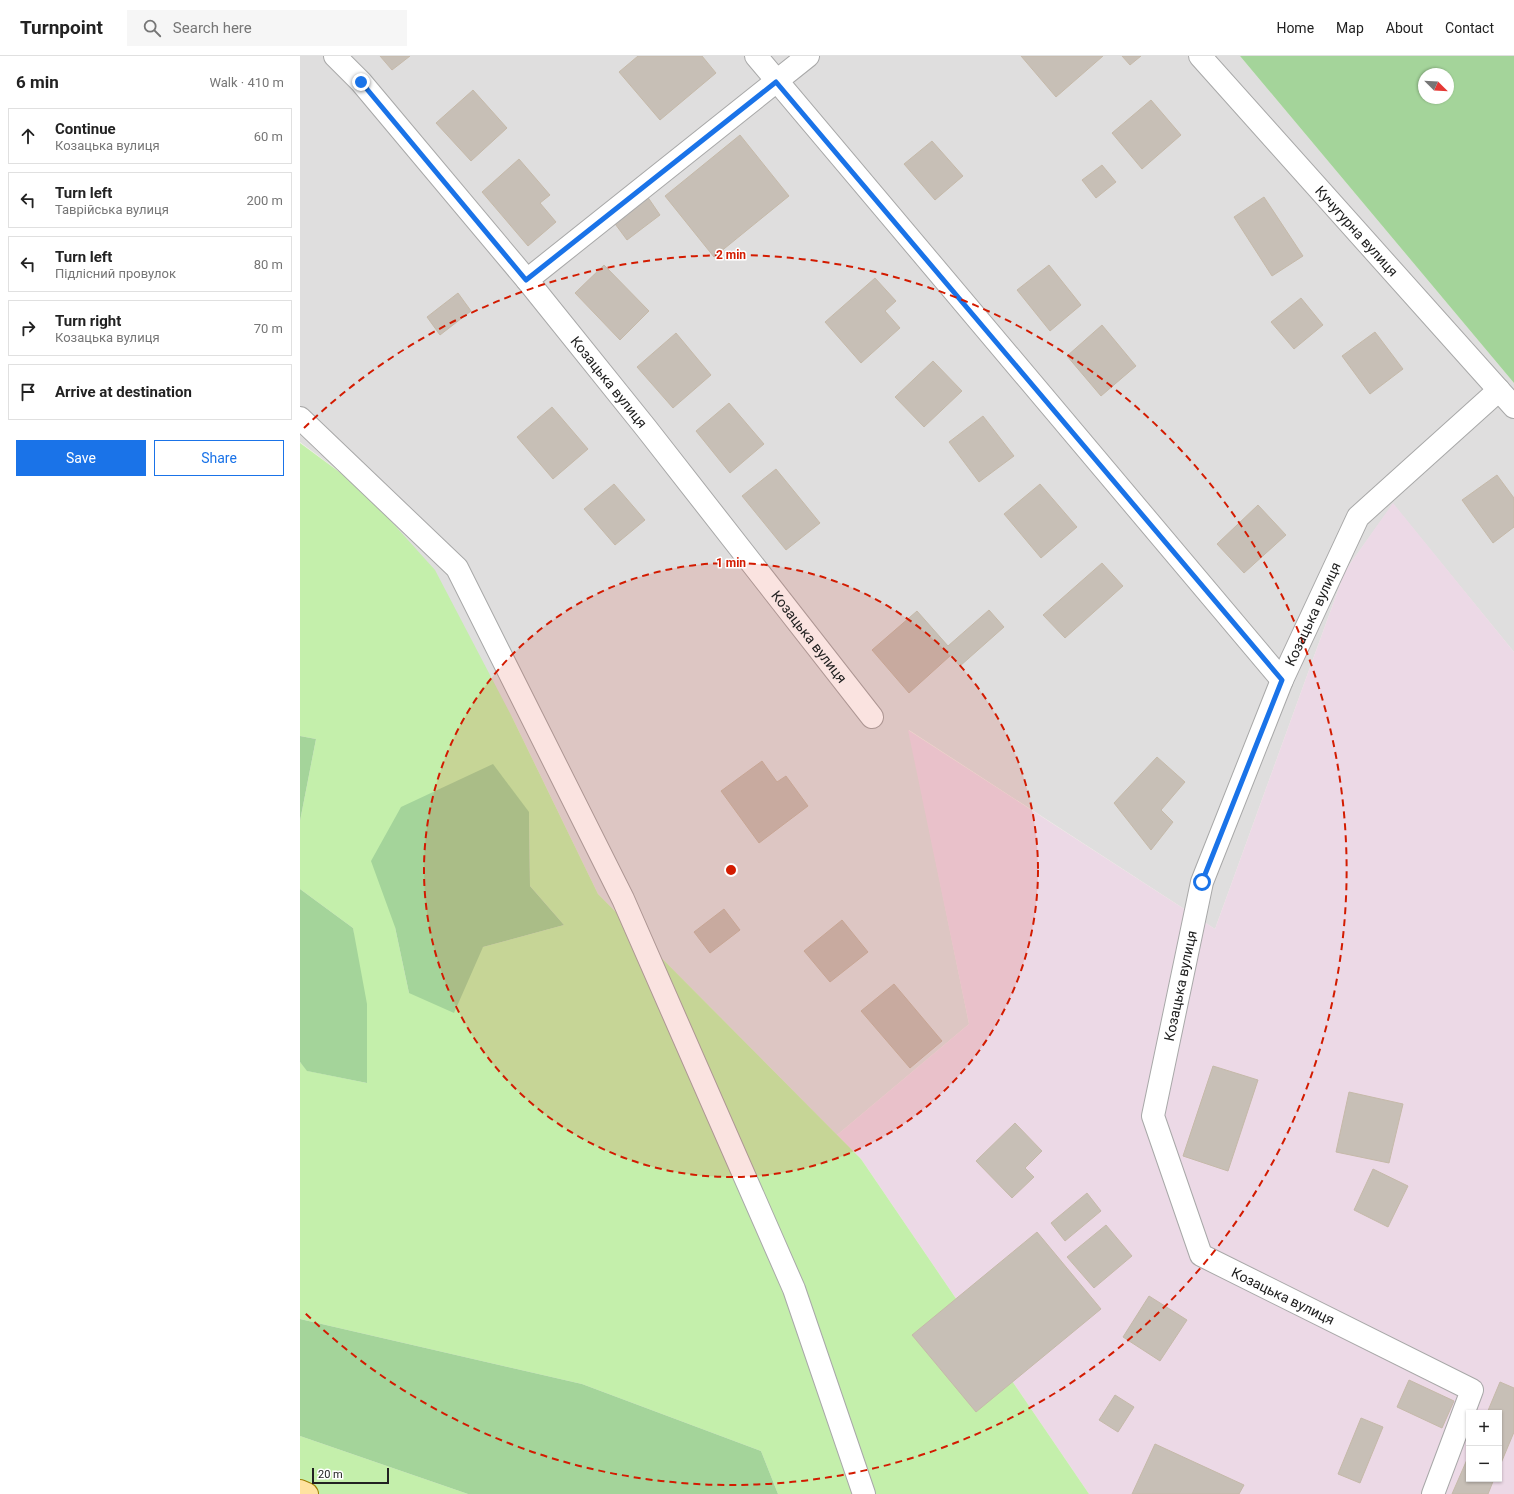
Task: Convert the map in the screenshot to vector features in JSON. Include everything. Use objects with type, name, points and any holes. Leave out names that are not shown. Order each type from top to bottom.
[{"type":"main road","points":[[300,1491],[307,1494]]},
{"type":"street","name":"Козацька вулиця","points":[[335,56],[361,82],[526,280],[646,428],[872,717]]},
{"type":"street","points":[[756,56],[776,82],[1282,680]]},
{"type":"street","points":[[526,280],[808,56]]},
{"type":"street","name":"Кучугурна вулиця","points":[[1200,56],[1514,407]]},
{"type":"street","name":"Козацька вулиця","points":[[1433,1494],[1472,1390],[1201,1255],[1153,1116],[1202,882],[1282,680],[1358,516],[1499,390]]},
{"type":"street","points":[[300,418],[457,568],[626,906],[794,1289],[864,1494]]},
{"type":"shaded area","points":[[300,56],[1240,56],[1514,383],[1514,652],[1393,504],[1345,571],[1215,929],[909,730],[969,1024],[837,1135],[598,894],[512,717],[361,488],[300,442]]},
{"type":"shaded area","points":[[1393,503],[1514,652],[1514,1494],[1089,1494],[861,1159],[837,1135],[969,1024],[908,730],[1215,929],[1345,571]]},
{"type":"green space","points":[[1240,56],[1514,56],[1514,383]]},
{"type":"green space","points":[[300,443],[361,488],[435,570],[512,717],[598,894],[861,1159],[1089,1494],[778,1494],[761,1451],[582,1384],[300,1319],[300,1062],[308,1071],[367,1083],[353,928],[300,889],[300,821],[316,739],[300,736]],"holes":[[[529,812],[530,886],[564,925],[483,947],[409,993],[395,927]]]},
{"type":"green space","points":[[300,736],[316,739],[300,821]]},
{"type":"green space","points":[[493,764],[529,812],[530,886],[564,925],[483,947],[454,1013],[409,993],[395,927],[371,861],[401,807]]},
{"type":"green space","points":[[300,889],[353,928],[367,1004],[367,1083],[307,1071],[300,1062]]},
{"type":"green space","points":[[300,1319],[582,1384],[761,1451],[778,1494],[468,1494],[300,1436]]},
{"type":"green space","points":[[300,1436],[468,1494],[300,1494]]},
{"type":"building","points":[[380,56],[410,56],[392,70]]},
{"type":"building","points":[[638,56],[702,56],[716,73],[660,120],[619,72]]},
{"type":"building","points":[[1021,56],[1103,56],[1056,97]]},
{"type":"building","points":[[1122,56],[1141,56],[1130,65]]},
{"type":"building","points":[[473,90],[507,128],[471,161],[436,123]]},
{"type":"building","points":[[1151,100],[1181,135],[1142,169],[1112,133]]},
{"type":"building","points":[[740,135],[789,196],[714,257],[665,196]]},
{"type":"building","points":[[932,141],[963,176],[935,200],[904,164]]},
{"type":"building","points":[[519,159],[550,195],[540,203],[556,222],[528,246],[482,192]]},
{"type":"building","points":[[1102,165],[1116,182],[1096,198],[1082,180]]},
{"type":"building","points":[[647,196],[660,215],[627,240],[613,221]]},
{"type":"building","points":[[1264,197],[1303,256],[1272,276],[1234,217]]},
{"type":"building","points":[[604,265],[649,311],[620,340],[575,293]]},
{"type":"building","points":[[1049,265],[1081,305],[1050,331],[1017,290]]},
{"type":"building","points":[[875,278],[896,301],[885,311],[900,328],[861,363],[825,322]]},
{"type":"building","points":[[458,293],[471,311],[440,335],[427,317]]},
{"type":"building","points":[[1301,298],[1323,325],[1294,349],[1271,322]]},
{"type":"building","points":[[1102,325],[1136,366],[1101,396],[1067,356]]},
{"type":"building","points":[[1375,332],[1403,369],[1370,394],[1342,356]]},
{"type":"building","points":[[676,333],[711,375],[673,408],[637,367]]},
{"type":"building","points":[[933,361],[962,391],[924,427],[895,397]]},
{"type":"building","points":[[729,403],[764,444],[730,473],[696,431]]},
{"type":"building","points":[[552,407],[588,449],[553,479],[517,437]]},
{"type":"building","points":[[983,416],[1014,456],[979,482],[949,442]]},
{"type":"building","points":[[776,469],[820,523],[786,550],[742,496]]},
{"type":"building","points":[[1497,475],[1514,498],[1514,527],[1493,543],[1462,500]]},
{"type":"building","points":[[614,484],[645,520],[615,545],[584,509]]},
{"type":"building","points":[[1040,484],[1077,527],[1041,558],[1004,514]]},
{"type":"building","points":[[1258,505],[1286,535],[1244,573],[1217,544]]},
{"type":"building","points":[[1102,563],[1123,586],[1065,638],[1043,615]]},
{"type":"building","points":[[989,610],[1004,627],[960,666],[951,655],[909,693],[872,650],[917,611],[948,646]]},
{"type":"building","points":[[1157,757],[1185,782],[1161,810],[1173,822],[1151,850],[1114,803]]},
{"type":"building","points":[[762,761],[777,782],[786,776],[808,806],[759,843],[721,791]]},
{"type":"building","points":[[724,909],[740,930],[710,953],[694,932]]},
{"type":"building","points":[[842,920],[868,952],[830,982],[804,951]]},
{"type":"building","points":[[894,984],[942,1041],[910,1068],[861,1011]]},
{"type":"building","points":[[1213,1066],[1258,1080],[1228,1171],[1183,1156]]},
{"type":"building","points":[[1349,1092],[1403,1104],[1389,1163],[1336,1152]]},
{"type":"building","points":[[1015,1123],[1042,1151],[1025,1168],[1034,1177],[1012,1198],[976,1161]]},
{"type":"building","points":[[1373,1169],[1408,1186],[1388,1227],[1354,1210]]},
{"type":"building","points":[[1087,1193],[1101,1211],[1065,1241],[1051,1223]]},
{"type":"building","points":[[1106,1225],[1132,1256],[1094,1288],[1067,1257]]},
{"type":"building","points":[[1037,1232],[1101,1309],[976,1412],[912,1335]]},
{"type":"building","points":[[1149,1296],[1187,1320],[1160,1361],[1123,1337]]},
{"type":"building","points":[[1409,1380],[1454,1401],[1442,1428],[1397,1407]]},
{"type":"building","points":[[1500,1382],[1514,1388],[1514,1432],[1502,1461],[1502,1410],[1488,1410]]},
{"type":"building","points":[[1115,1395],[1134,1407],[1118,1432],[1099,1420]]},
{"type":"building","points":[[1361,1418],[1383,1427],[1360,1483],[1338,1474]]},
{"type":"building","points":[[1155,1444],[1244,1485],[1239,1494],[1132,1494]]},
{"type":"building","points":[[1466,1462],[1466,1482],[1493,1482],[1488,1494],[1452,1494]]},
{"type":"route","points":[[361,82],[526,280],[776,82],[1282,680],[1202,882]]}]
